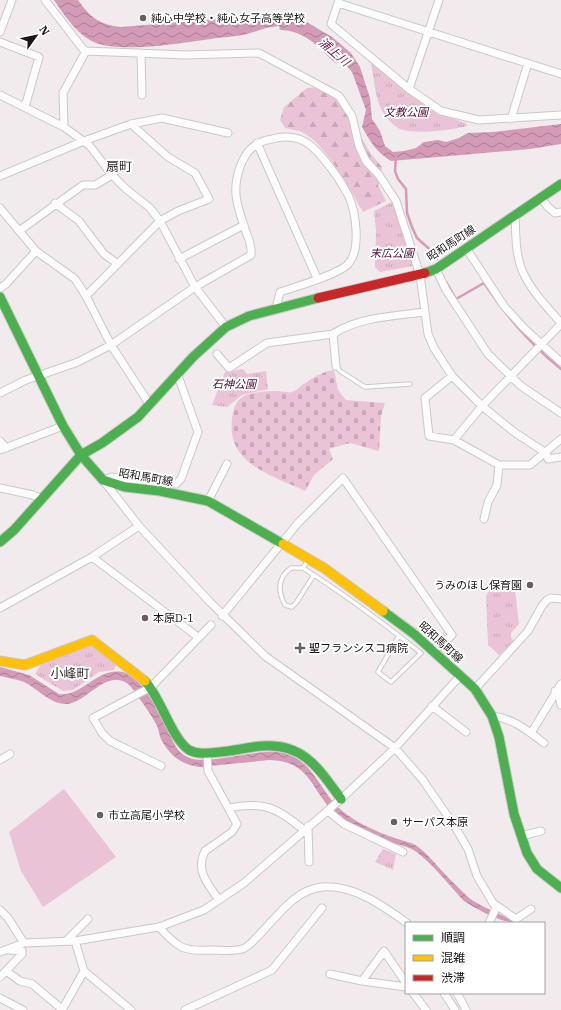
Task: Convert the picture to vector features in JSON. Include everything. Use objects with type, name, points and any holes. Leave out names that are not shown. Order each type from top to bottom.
[{"type":"main road","name":"昭和馬町線","points":[[561,184],[436,269],[420,275],[276,308],[249,316],[226,326],[178,373],[150,405],[132,422],[102,443],[81,455],[103,480],[125,487],[160,491],[208,501],[282,542],[309,559],[414,634],[433,650],[475,689],[492,716],[499,736],[514,814],[531,862],[541,873],[561,888]]},
{"type":"main road","points":[[0,297],[63,426],[81,455],[14,530],[0,542]]},
{"type":"main road","points":[[0,659],[24,664],[92,640],[123,663],[147,688],[169,717],[181,743],[191,751],[207,754],[266,746],[294,748],[315,764],[339,800]]},
{"type":"street","points":[[0,32],[3,14],[12,0]]},
{"type":"street","points":[[45,0],[86,51],[186,55],[259,53],[339,96],[352,116],[359,146],[366,161],[379,175],[396,202],[420,275],[428,334],[434,348],[452,376],[482,406],[514,432],[546,453],[548,459],[561,457]]},
{"type":"street","points":[[409,89],[440,0]]},
{"type":"street","points":[[561,74],[339,2],[331,24],[409,89],[441,111],[479,120],[561,115]]},
{"type":"street","points":[[0,42],[40,57],[25,107]]},
{"type":"street","points":[[64,127],[63,93],[86,51]]},
{"type":"street","points":[[141,53],[142,95]]},
{"type":"street","points":[[511,119],[528,63]]},
{"type":"street","points":[[0,95],[64,127],[90,146],[112,175],[126,189],[150,208],[160,221],[179,259],[195,286],[226,326]]},
{"type":"street","points":[[0,176],[84,141],[131,124],[162,118],[228,133]]},
{"type":"street","points":[[86,296],[160,221],[178,210],[212,198],[194,173],[168,156],[131,124]]},
{"type":"street","points":[[0,393],[39,375],[78,362],[111,345],[195,286],[251,255],[251,246],[231,191],[246,152],[261,141],[286,137],[298,139],[308,143],[328,166],[349,196],[355,223],[356,241],[354,254],[348,264],[344,267],[280,292],[276,308]]},
{"type":"street","points":[[257,143],[317,278]]},
{"type":"street","points":[[19,231],[83,185],[95,185],[112,175]]},
{"type":"street","points":[[542,197],[547,206],[555,213],[561,212]]},
{"type":"street","points":[[56,203],[79,221],[104,254],[118,264]]},
{"type":"street","points":[[0,208],[36,252],[75,279],[86,296],[111,345],[150,405]]},
{"type":"street","points":[[454,440],[482,406],[561,324],[522,271],[516,238],[515,214]]},
{"type":"street","points":[[179,259],[244,226]]},
{"type":"street","points":[[466,248],[504,306],[541,345],[561,362]]},
{"type":"street","points":[[0,288],[6,284],[36,252]]},
{"type":"street","points":[[436,269],[446,290],[488,354],[510,377],[546,405],[561,414]]},
{"type":"street","points":[[217,354],[229,368],[267,343],[333,334],[344,326],[363,321],[425,312]]},
{"type":"street","points":[[333,334],[336,366]]},
{"type":"street","points":[[178,373],[198,432],[181,479],[176,484],[112,477],[103,480],[139,526],[222,616],[265,656],[395,748],[422,779],[454,825],[468,849],[477,876],[494,906],[516,919],[531,908]]},
{"type":"street","points":[[452,376],[425,398],[429,436],[454,440],[499,465],[530,465],[561,439]]},
{"type":"street","points":[[0,441],[3,449],[63,426]]},
{"type":"street","points":[[208,501],[227,464]]},
{"type":"street","points":[[484,519],[488,502],[497,485],[499,465]]},
{"type":"street","points":[[222,616],[298,523],[343,478],[452,636],[433,650]]},
{"type":"street","points":[[0,488],[33,495],[42,499]]},
{"type":"street","points":[[0,608],[92,557],[139,526]]},
{"type":"street","points":[[92,557],[198,637]]},
{"type":"street","points":[[475,689],[528,632],[542,606],[547,600],[551,598],[561,599]]},
{"type":"street","points":[[161,766],[110,742],[92,718],[147,688],[211,625]]},
{"type":"street","points":[[3,950],[24,943],[75,941],[159,927],[204,910],[244,883],[306,828],[328,811],[395,748],[460,676]]},
{"type":"street","points":[[532,733],[555,691],[561,684]]},
{"type":"street","points":[[555,691],[558,691],[561,705]]},
{"type":"street","points":[[432,706],[466,732]]},
{"type":"street","points":[[492,716],[500,717],[518,724],[544,743]]},
{"type":"street","points":[[0,760],[10,754]]},
{"type":"street","points":[[207,754],[208,771],[237,824],[236,828],[205,851],[201,871],[219,900]]},
{"type":"street","points":[[229,808],[256,806],[273,808],[306,828]]},
{"type":"street","points":[[328,811],[344,824],[403,852]]},
{"type":"street","points":[[306,828],[309,862]]},
{"type":"street","points":[[521,836],[541,831]]},
{"type":"street","points":[[159,927],[174,944],[187,949],[201,951],[243,949],[264,930],[290,902],[313,889],[322,887],[330,887],[358,893],[406,922]]},
{"type":"street","points":[[489,922],[494,906]]},
{"type":"street","points":[[185,1010],[272,970],[322,908]]},
{"type":"street","points":[[0,910],[8,918],[24,943]]},
{"type":"street","points":[[66,941],[88,919]]},
{"type":"street","points":[[75,941],[84,971],[131,1010]]},
{"type":"street","points":[[0,977],[22,954],[22,951],[3,950]]},
{"type":"street","points":[[362,981],[384,951],[405,982]]},
{"type":"street","points":[[6,971],[20,982],[32,984],[62,1010],[84,971]]},
{"type":"street","points":[[330,974],[362,981],[405,987]]},
{"type":"street","points":[[414,994],[426,1010]]},
{"type":"street","points":[[445,994],[455,1010]]},
{"type":"street","points":[[458,994],[466,1010]]},
{"type":"street","points":[[0,998],[23,1010]]},
{"type":"lane","points":[[336,366],[340,371],[365,387],[410,384]]},
{"type":"lane","points":[[303,568],[309,559]]},
{"type":"lane","points":[[314,575],[296,604],[292,607],[285,605],[279,588],[282,578],[290,568],[303,568],[338,590],[399,636],[421,653],[391,682],[378,672],[399,636]]},
{"type":"green space","name":"文教公園","points":[[373,63],[431,110],[465,123],[468,126],[424,132],[400,129],[392,123],[381,109],[376,93],[371,64]]},
{"type":"green space","points":[[328,86],[343,95],[361,137],[371,154],[382,167],[378,185],[386,201],[363,212],[336,167],[318,144],[309,136],[300,131],[285,128],[280,120],[284,107],[307,88]]},
{"type":"green space","name":"末広公園","points":[[392,202],[413,266],[380,272],[375,267],[376,230],[374,211]]},
{"type":"green space","name":"石神公園","points":[[243,369],[247,374],[266,371],[268,389],[242,395],[227,407],[212,405],[225,372]]},
{"type":"green space","points":[[334,370],[338,390],[346,400],[385,403],[381,416],[379,451],[350,443],[329,449],[333,459],[314,475],[305,491],[266,473],[244,458],[236,447],[232,434],[233,412],[238,400],[244,396],[255,393],[273,391],[292,392],[316,376],[327,371]]},
{"type":"green space","points":[[514,581],[519,624],[511,633],[511,637],[514,641],[499,655],[488,645],[486,596],[491,589],[501,583]]},
{"type":"green space","points":[[90,645],[117,663],[114,670],[99,672],[73,690],[63,691],[35,674],[42,663]]},
{"type":"green space","points":[[64,789],[116,857],[43,907],[21,871],[9,832]]},
{"type":"green space","points":[[383,849],[396,854],[393,870],[375,862]]},
{"type":"water","name":"浦上川","points":[[54,0],[78,0],[96,19],[107,24],[121,27],[264,15],[298,17],[332,37],[351,53],[360,67],[370,98],[372,119],[380,131],[385,146],[393,152],[416,148],[424,142],[438,140],[446,142],[459,138],[468,133],[494,132],[561,124],[561,144],[530,149],[391,161],[377,150],[362,127],[366,110],[352,72],[341,62],[335,63],[304,36],[289,31],[280,30],[279,26],[242,35],[169,45],[137,47],[108,46],[89,40],[77,30]]},
{"type":"water","points":[[0,667],[29,675],[59,694],[67,694],[83,687],[107,673],[116,671],[126,673],[137,681],[148,694],[162,716],[175,746],[182,754],[187,757],[207,760],[260,752],[283,753],[293,757],[302,762],[309,769],[333,802],[346,814],[370,828],[417,846],[469,898],[517,922],[498,919],[464,901],[421,855],[412,849],[375,837],[341,818],[327,804],[302,771],[294,765],[270,760],[200,767],[183,762],[173,756],[161,739],[157,726],[150,714],[133,689],[125,682],[117,680],[109,681],[74,702],[61,704],[55,702],[24,682],[0,676]]},
{"type":"waterway","points":[[396,157],[395,171],[398,179],[406,189],[407,213],[412,227],[417,238],[435,254],[437,259]]},
{"type":"waterway","points":[[446,282],[456,299],[484,283],[519,329],[539,350],[561,369]]},
{"type":"traffic: fast","points":[[425,273],[436,269],[561,184]]},
{"type":"traffic: fast","points":[[0,297],[63,426],[81,455],[103,480],[125,487],[160,491],[208,501],[283,544]]},
{"type":"traffic: fast","points":[[0,542],[14,530],[81,455],[102,443],[138,417],[193,357],[226,327],[249,316],[318,298]]},
{"type":"traffic: fast","points":[[383,611],[414,634],[475,689],[492,716],[499,737],[514,814],[527,853],[537,869],[561,888]]},
{"type":"traffic: fast","points":[[145,681],[151,688],[177,737],[189,750],[196,753],[204,753],[262,746],[277,746],[289,749],[309,760],[341,799]]},
{"type":"traffic: slow","points":[[283,544],[324,568],[383,611]]},
{"type":"traffic: slow","points":[[0,661],[25,665],[92,640],[145,681]]},
{"type":"traffic: jam","points":[[318,298],[425,273]]},
{"type":"place","name":"純心中学校・純心女子高等学校","points":[[143,18]]},
{"type":"place","name":"うみのほし保育園","points":[[530,585]]},
{"type":"place","name":"本原D-1","points":[[145,618]]},
{"type":"place","name":"聖フランシスコ病院","points":[[300,648]]},
{"type":"place","name":"市立高尾小学校","points":[[100,815]]},
{"type":"place","name":"サーパス本原","points":[[394,822]]},
{"type":"district","name":"扇町","points":[[119,166]]},
{"type":"district","name":"小峰町","points":[[70,673]]}]
